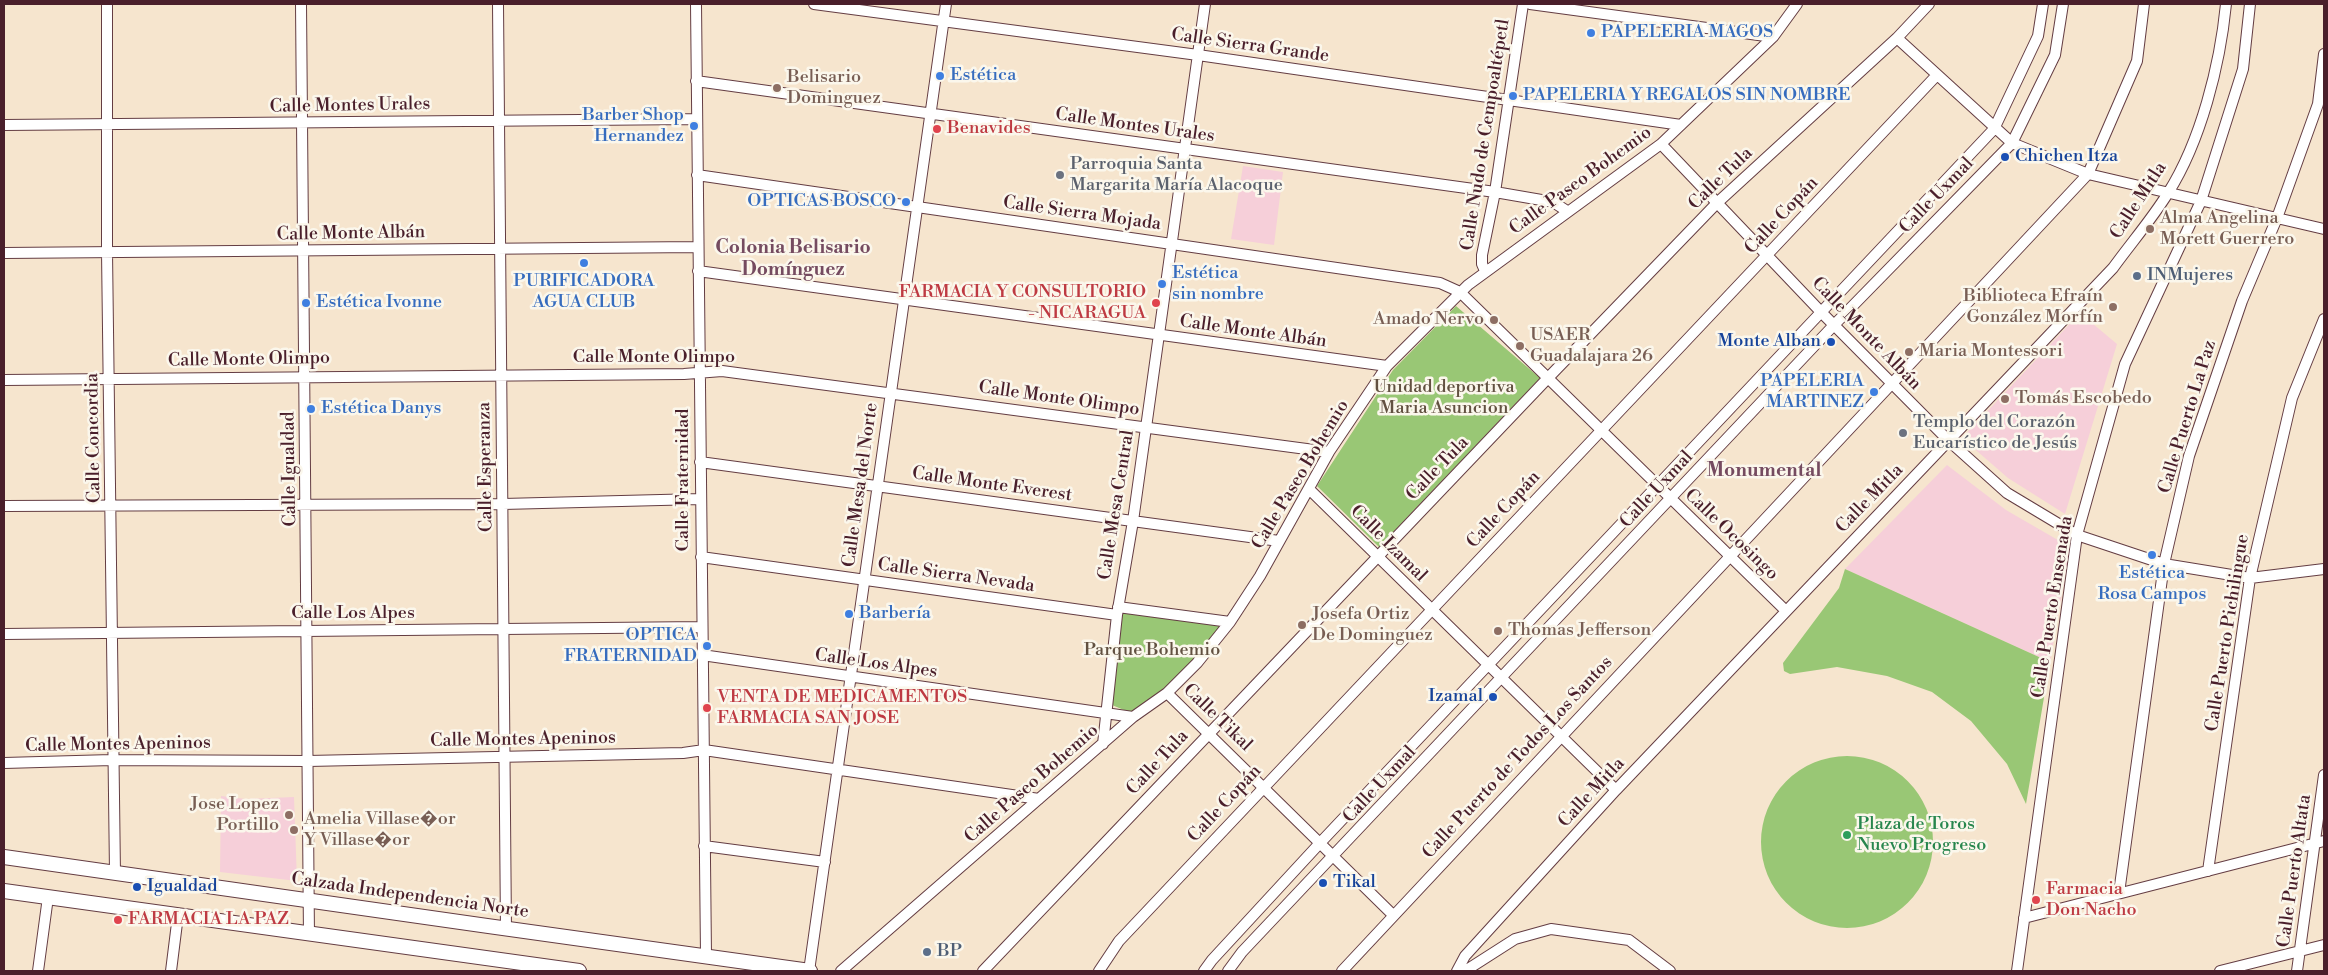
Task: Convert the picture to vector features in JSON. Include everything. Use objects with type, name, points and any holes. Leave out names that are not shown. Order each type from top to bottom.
[{"type":"main road","name":"Calzada Independencia Norte","points":[[4,857],[506,930],[706,955],[810,971]]},
{"type":"main road","points":[[4,891],[579,971]]},
{"type":"street","name":"Calle Concordia","points":[[107,4],[106,252],[115,872]]},
{"type":"street","name":"Calle Igualdad","points":[[301,4],[307,504],[309,934]]},
{"type":"street","name":"Calle Esperanza","points":[[498,4],[506,756],[506,930]]},
{"type":"street","name":"Calle Fraternidad","points":[[696,4],[706,955]]},
{"type":"street","name":"Calle Sierra Grande","points":[[814,4],[1198,55],[1681,125]]},
{"type":"street","name":"Calle Mesa del Norte","points":[[810,971],[946,4]]},
{"type":"street","name":"Calle Mesa Central","points":[[1102,744],[1118,611],[1133,521],[1205,4]]},
{"type":"street","name":"Calle Nudo de Cempoaltépetl","points":[[1485,271],[1482,264],[1482,255],[1495,192],[1523,4]]},
{"type":"street","points":[[1530,4],[1773,37]]},
{"type":"street","name":"Calle Paseo Bohemio","points":[[840,971],[1102,744],[1167,693],[1197,663],[1230,622],[1279,541],[1329,452],[1387,366],[1460,292],[1485,271],[1661,144],[1773,37],[1797,4]]},
{"type":"street","name":"Calle Tula","points":[[983,971],[1546,378],[1718,203],[1897,38],[1929,4]]},
{"type":"street","name":"Calle Uxmal","points":[[1204,971],[1320,843],[1994,128],[2038,36],[2043,4]]},
{"type":"street","name":"Calle Uxmal","points":[[1228,971],[1242,952],[1834,326],[2012,143],[2055,55],[2063,4]]},
{"type":"street","name":"Calle Puerto de Todos Los Santos","points":[[1342,971],[2088,174],[2137,61],[2144,4]]},
{"type":"street","name":"Calle Mitla","points":[[1457,971],[1465,956],[1616,790],[2114,268],[2168,193],[2194,143],[2222,45],[2226,4]]},
{"type":"street","name":"Calle Puerto Ensenada","points":[[2017,971],[2077,535],[2125,364],[2201,201],[2243,69],[2250,4]]},
{"type":"street","points":[[1897,38],[2012,143],[2088,174],[2324,230]]},
{"type":"street","name":"Calle Puerto La Paz","points":[[2120,894],[2164,564],[2189,456],[2242,301],[2277,218],[2318,104],[2324,54]]},
{"type":"street","name":"Calle Copán","points":[[1099,971],[1119,941],[1937,75]]},
{"type":"street","name":"Calle Montes Urales","points":[[696,81],[1495,192],[1553,202],[1567,211]]},
{"type":"street","name":"Calle Montes Urales","points":[[4,125],[696,119]]},
{"type":"street","name":"Calle Monte Albán","points":[[1661,144],[1834,326],[1948,440],[2007,493],[2077,535],[2164,564],[2250,578],[2324,569]]},
{"type":"street","name":"Calle Sierra Mojada","points":[[697,175],[1440,283],[1460,292]]},
{"type":"street","name":"Calle Monte Albán","points":[[4,253],[698,247]]},
{"type":"street","name":"Calle Monte Albán","points":[[698,271],[1387,366]]},
{"type":"street","name":"Calle Ocosingo","points":[[1460,292],[1786,611]]},
{"type":"street","name":"Calle Puerto Pichilingue","points":[[2208,871],[2250,578],[2292,398],[2324,319]]},
{"type":"street","name":"Calle Monte Olimpo","points":[[4,380],[722,371],[1329,452]]},
{"type":"street","name":"Calle Monte Everest","points":[[700,462],[1279,541]]},
{"type":"street","name":"Calle Izamal","points":[[1309,489],[1616,790]]},
{"type":"street","points":[[4,506],[503,504],[700,499]]},
{"type":"street","name":"Calle Sierra Nevada","points":[[701,557],[864,580],[1118,611],[1230,622]]},
{"type":"street","name":"Calle Los Alpes","points":[[4,634],[702,627]]},
{"type":"street","name":"Calle Los Alpes","points":[[702,655],[1134,717]]},
{"type":"street","name":"Calle Tikal","points":[[1167,693],[1393,915]]},
{"type":"street","name":"Calle Montes Apeninos","points":[[4,763],[112,760],[308,761],[683,753],[704,750],[1039,799]]},
{"type":"street","name":"Calle Puerto Altata","points":[[2297,971],[2320,842],[2324,774]]},
{"type":"street","points":[[2024,918],[2320,842]]},
{"type":"street","points":[[704,846],[825,862]]},
{"type":"street","points":[[38,971],[48,897]]},
{"type":"street","points":[[171,971],[178,915]]},
{"type":"street","points":[[1465,971],[1515,939],[1550,929],[1630,940],[1670,971]]},
{"type":"street","points":[[2220,971],[2324,945]]},
{"type":"shaded area","points":[[1243,166],[1283,172],[1274,245],[1231,239]]},
{"type":"shaded area","points":[[2080,313],[2117,344],[2065,514],[2008,478],[1962,438]]},
{"type":"shaded area","points":[[1947,465],[2006,510],[2070,547],[2050,662],[1845,569]]},
{"type":"shaded area","points":[[221,796],[246,799],[294,797],[297,881],[220,872]]},
{"type":"green space","name":"Unidad deportiva Maria Asuncion","points":[[1456,306],[1540,378],[1379,547],[1317,486],[1393,370]]},
{"type":"green space","points":[[1845,569],[2050,662],[2026,804],[2007,764],[1971,721],[1932,692],[1887,676],[1837,667],[1790,674],[1784,671],[1783,663],[1839,588]]},
{"type":"green space","name":"Parque Bohemio","points":[[1121,609],[1225,624],[1191,666],[1164,690],[1131,713],[1112,705],[1111,690]]},
{"type":"green space","name":"Plaza de Toros Nuevo Progreso","points":[[1847,756],[1864,758],[1880,763],[1908,781],[1926,809],[1931,825],[1933,842],[1931,859],[1926,875],[1908,903],[1880,921],[1864,926],[1847,928],[1830,926],[1814,921],[1786,903],[1768,875],[1763,859],[1761,842],[1763,825],[1768,809],[1786,781],[1814,763],[1830,758]]},
{"type":"place","name":"PAPELERIA MAGOS","points":[[1591,33]]},
{"type":"place","name":"Estética","points":[[940,76]]},
{"type":"place","name":"Belisario Dominguez","points":[[777,88]]},
{"type":"place","name":"PAPELERIA Y REGALOS SIN NOMBRE","points":[[1513,96]]},
{"type":"place","name":"Barber Shop Hernandez","points":[[694,126]]},
{"type":"place","name":"Benavides","points":[[937,129]]},
{"type":"place","name":"Chichen Itza","points":[[2005,157]]},
{"type":"place","name":"Parroquia Santa Margarita María Alacoque","points":[[1060,175]]},
{"type":"place","name":"OPTICAS BOSCO","points":[[906,202]]},
{"type":"place","name":"Alma Angelina Morett Guerrero","points":[[2150,229]]},
{"type":"place","name":"PURIFICADORA AGUA CLUB","points":[[584,263]]},
{"type":"place","name":"INMujeres","points":[[2137,276]]},
{"type":"place","name":"Estética sin nombre","points":[[1162,284]]},
{"type":"place","name":"Estética Ivonne","points":[[306,303]]},
{"type":"place","name":"FARMACIA Y CONSULTORIO - NICARAGUA","points":[[1156,303]]},
{"type":"place","name":"Biblioteca Efraín González Morfín","points":[[2113,307]]},
{"type":"place","name":"Amado Nervo","points":[[1494,320]]},
{"type":"place","name":"Monte Alban","points":[[1831,342]]},
{"type":"place","name":"USAER Guadalajara 26","points":[[1520,346]]},
{"type":"place","name":"Maria Montessori","points":[[1909,352]]},
{"type":"place","name":"PAPELERIA MARTINEZ","points":[[1874,392]]},
{"type":"place","name":"Tomás Escobedo","points":[[2005,399]]},
{"type":"place","name":"Estética Danys","points":[[311,409]]},
{"type":"place","name":"Templo del Corazón Eucarístico de Jesús","points":[[1903,433]]},
{"type":"place","name":"Estética Rosa Campos","points":[[2152,555]]},
{"type":"place","name":"Barbería","points":[[849,614]]},
{"type":"place","name":"Josefa Ortiz De Dominguez","points":[[1302,625]]},
{"type":"place","name":"Thomas Jefferson","points":[[1498,631]]},
{"type":"place","name":"OPTICA FRATERNIDAD","points":[[707,646]]},
{"type":"place","name":"Izamal","points":[[1493,697]]},
{"type":"place","name":"VENTA DE MEDICAMENTOS FARMACIA SAN JOSE","points":[[707,708]]},
{"type":"place","name":"Jose Lopez Portillo","points":[[289,815]]},
{"type":"place","name":"Amelia Villase�or Y Villase�or","points":[[294,830]]},
{"type":"place","name":"Plaza de Toros Nuevo Progreso","points":[[1847,835]]},
{"type":"place","name":"Tikal","points":[[1323,883]]},
{"type":"place","name":"Igualdad","points":[[137,887]]},
{"type":"place","name":"Farmacia Don Nacho","points":[[2036,900]]},
{"type":"place","name":"FARMACIA LA PAZ","points":[[118,920]]},
{"type":"place","name":"BP","points":[[927,952]]},
{"type":"district","name":"Colonia Belisario Domínguez","points":[[793,259]]},
{"type":"district","name":"Monumental","points":[[1764,471]]}]
